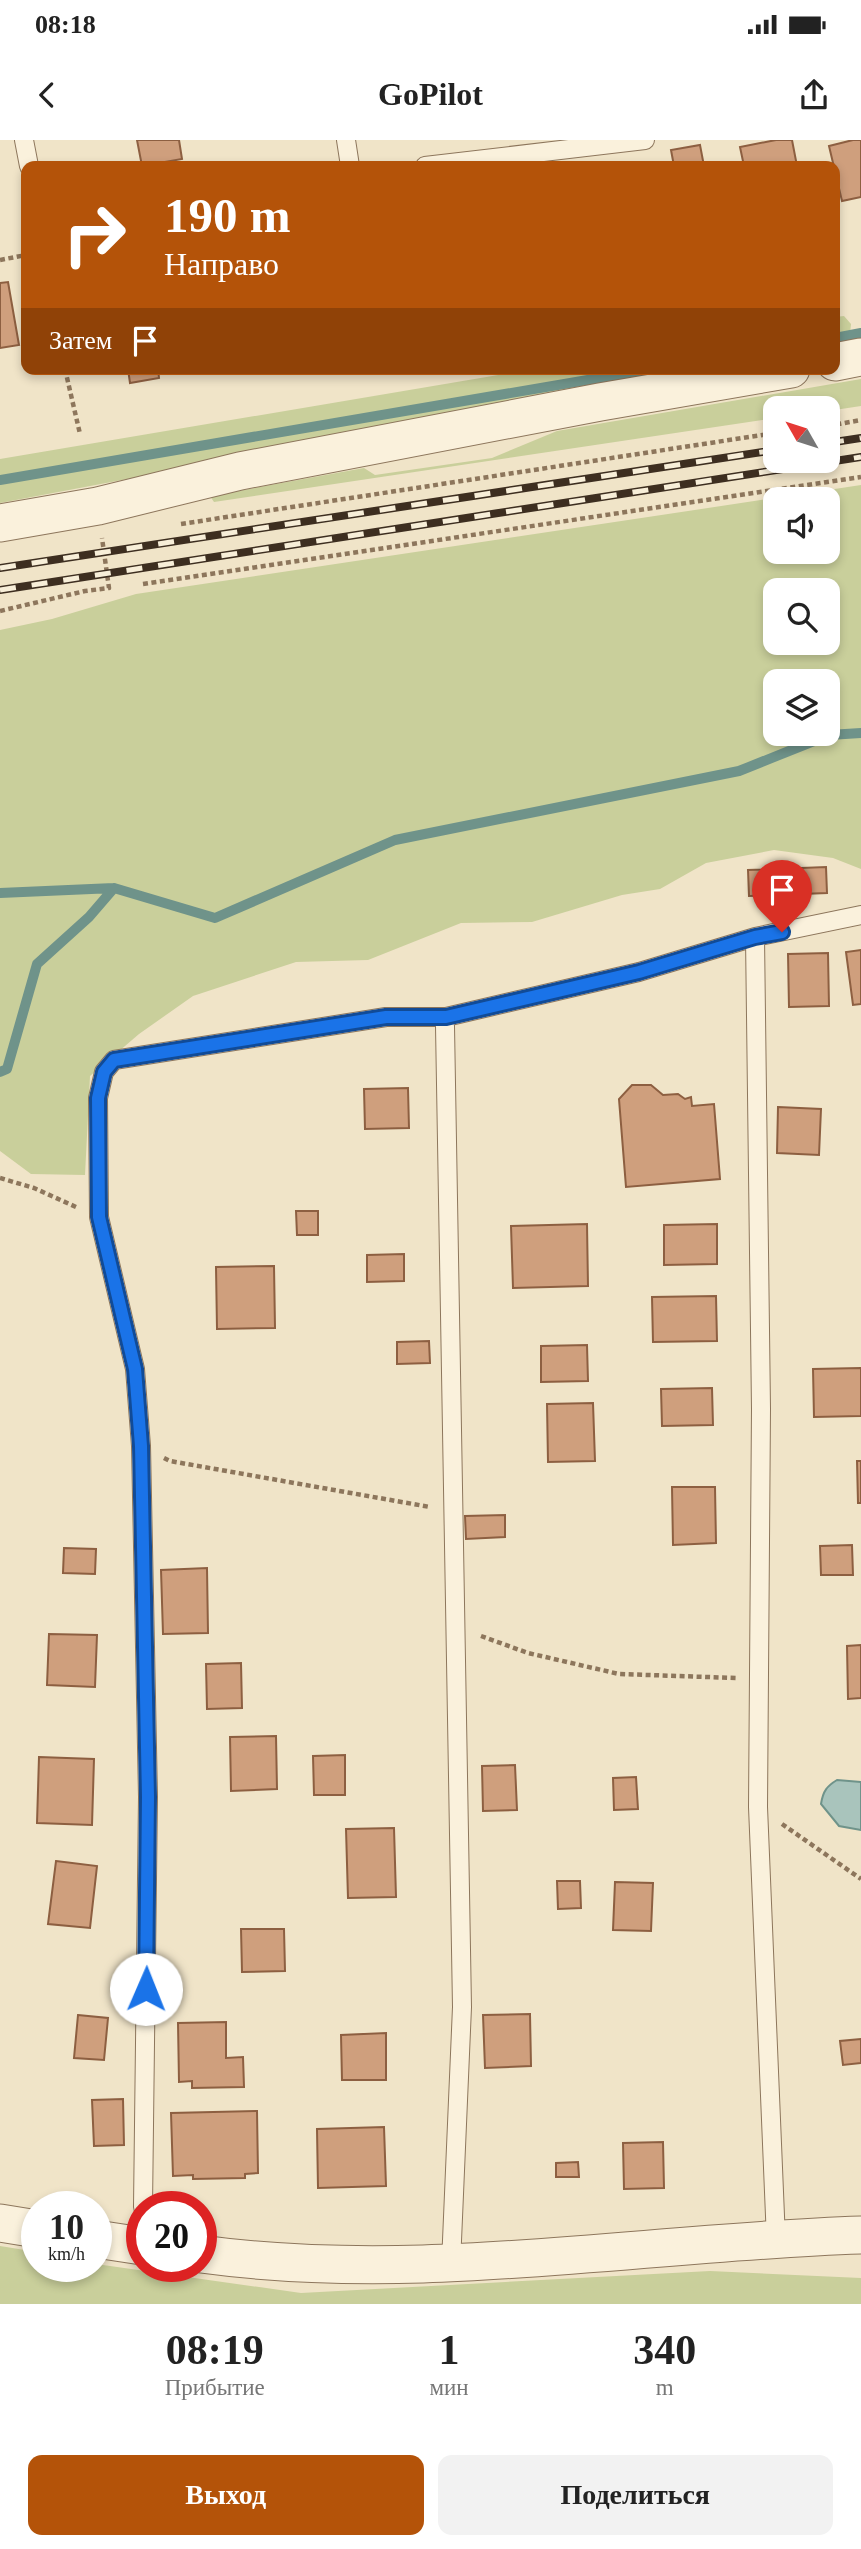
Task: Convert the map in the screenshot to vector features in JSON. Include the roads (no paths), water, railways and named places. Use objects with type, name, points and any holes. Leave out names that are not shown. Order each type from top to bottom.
[{"type":"street","points":[[840,361],[861,357]]},
{"type":"street","points":[[0,523],[97,506],[253,469],[600,402],[756,375]]},
{"type":"street","points":[[0,2223],[21,2226]]},
{"type":"street","points":[[217,2255],[334,2265],[451,2264],[861,2235]]},
{"type":"lane","points":[[24,140],[28,161]]},
{"type":"lane","points":[[346,140],[349,161]]},
{"type":"lane","points":[[467,161],[645,140]]},
{"type":"lane","points":[[143,2191],[148,1797],[141,1446],[135,1369],[99,1217],[98,1098],[104,1072],[114,1060],[386,1017],[446,1017],[639,972],[755,937],[861,915]]},
{"type":"lane","points":[[755,937],[761,1409],[758,1807],[776,2240]]},
{"type":"lane","points":[[445,1026],[453,1627],[462,2007],[451,2264]]},
{"type":"water","points":[[837,1780],[861,1782],[861,1830],[839,1826],[821,1804],[826,1789]]},
{"type":"waterway","points":[[840,337],[861,333]]},
{"type":"waterway","points":[[0,480],[617,375]]},
{"type":"waterway","points":[[0,893],[114,888],[215,918],[395,840],[739,771],[829,735],[861,733]]},
{"type":"waterway","points":[[0,1072],[7,1069],[37,964],[89,917],[114,888]]},
{"type":"railway","points":[[840,441],[861,438]]},
{"type":"railway","points":[[0,568],[763,452]]},
{"type":"railway","points":[[0,590],[861,457]]}]
